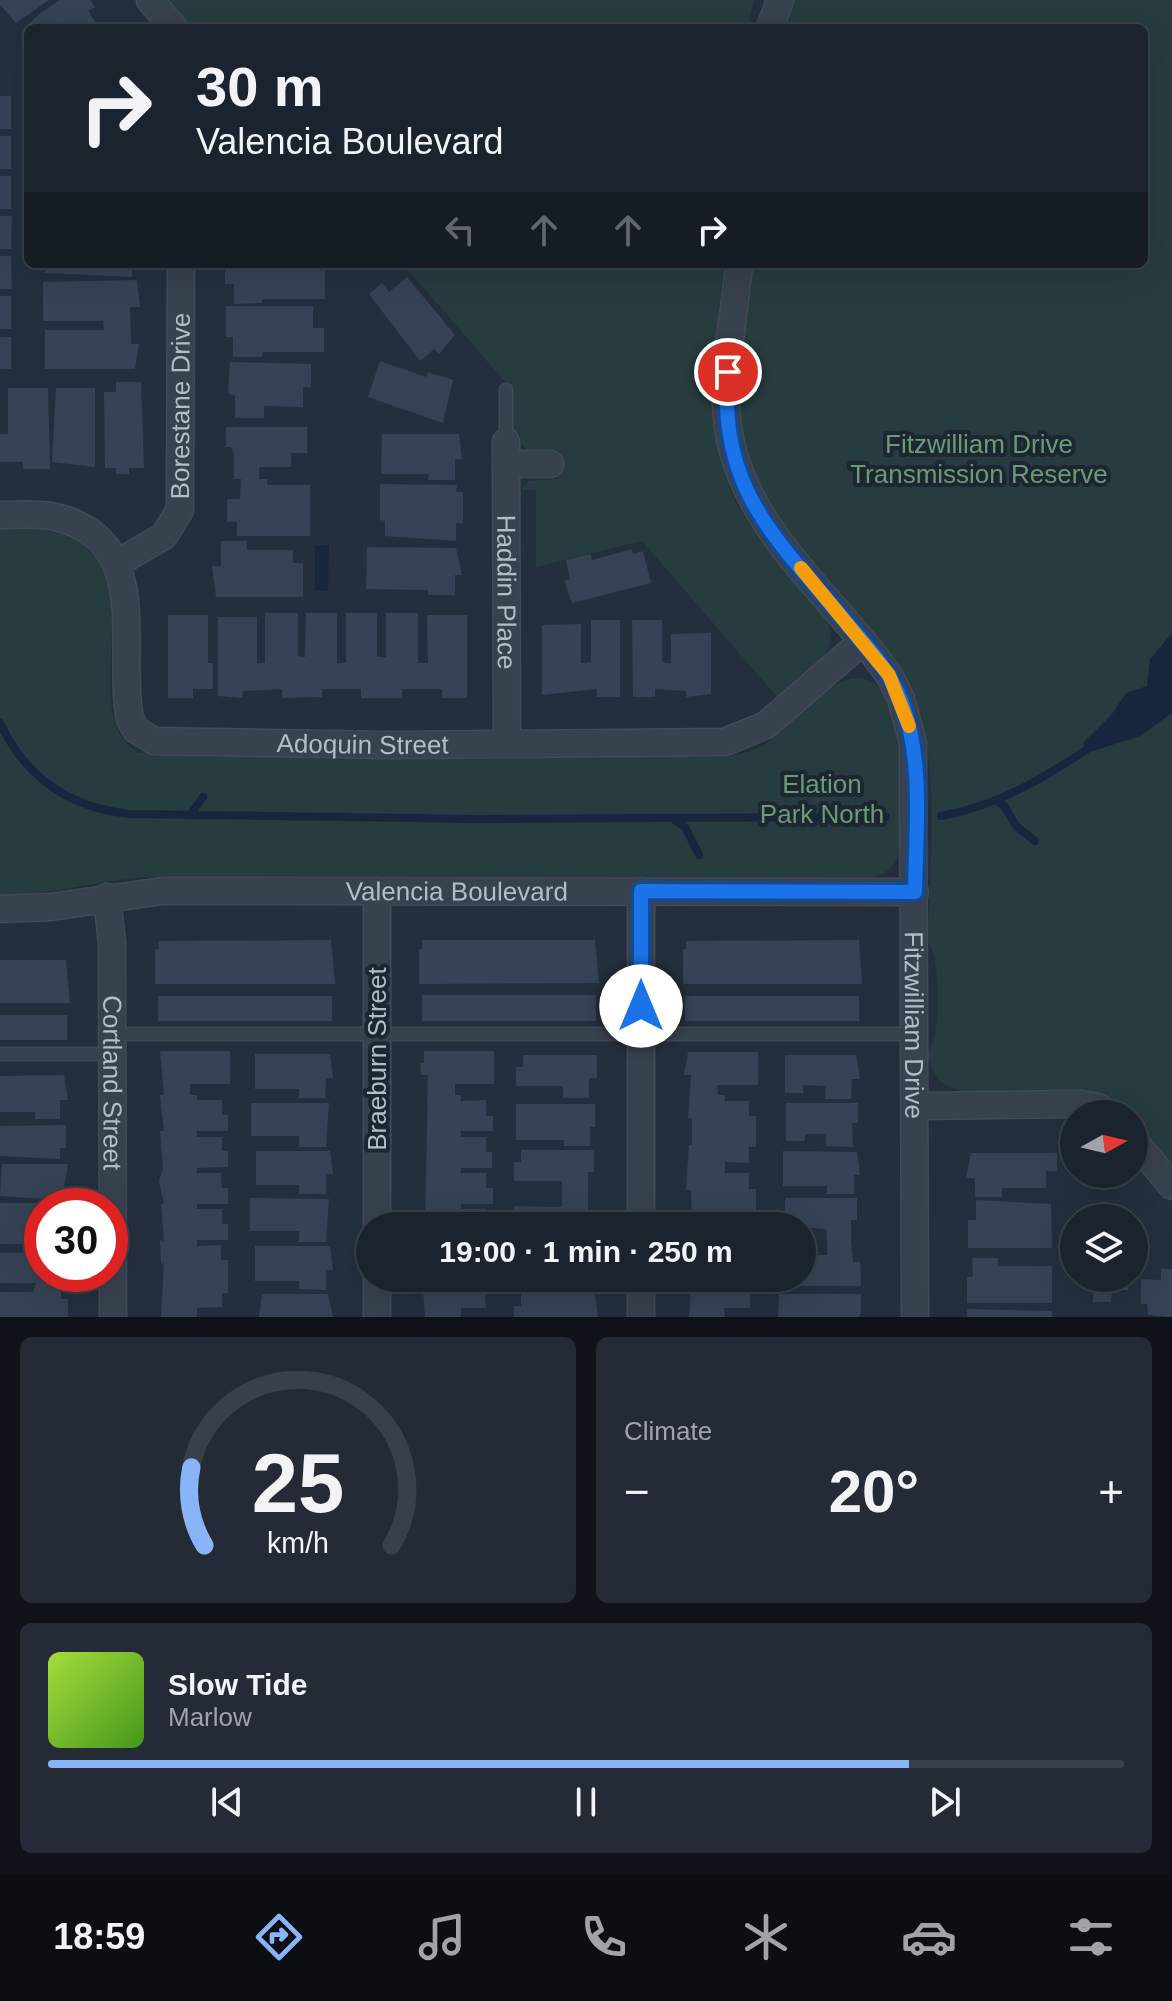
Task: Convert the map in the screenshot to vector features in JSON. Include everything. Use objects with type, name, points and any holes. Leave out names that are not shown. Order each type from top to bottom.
[{"type":"street","points":[[150,0],[171,24]]},
{"type":"street","points":[[758,24],[762,0]]},
{"type":"street","points":[[771,24],[780,0]]},
{"type":"street","name":"Borestane Drive","points":[[116,564],[164,536],[180,510],[181,268]]},
{"type":"street","name":"Fitzwilliam Drive","points":[[739,268],[726,398],[734,461],[758,515],[889,675],[901,699],[913,743],[916,789],[915,1317]]},
{"type":"street","points":[[506,453],[550,464]]},
{"type":"street","name":"Haddin Place","points":[[506,453],[507,743]]},
{"type":"street","name":"Adoquin Street","points":[[0,515],[56,517],[78,526],[105,547],[116,564],[126,601],[128,705],[136,730],[145,738],[175,743],[709,744],[740,739],[777,717],[863,641]]},
{"type":"street","name":"Valencia Boulevard","points":[[0,909],[50,907],[163,891],[915,892]]},
{"type":"street","name":"Braeburn Street","points":[[377,891],[377,1212]]},
{"type":"street","points":[[641,891],[641,1212]]},
{"type":"street","name":"Cortland Street","points":[[107,897],[112,944],[113,1317]]},
{"type":"street","points":[[916,1106],[1060,1104]]},
{"type":"street","points":[[1148,1158],[1172,1186]]},
{"type":"street","points":[[377,1292],[377,1317]]},
{"type":"street","points":[[641,1292],[641,1317]]},
{"type":"lane","points":[[506,390],[506,453]]},
{"type":"lane","points":[[0,1054],[113,1044],[377,1034],[916,1034]]},
{"type":"green space","points":[[169,0],[754,0],[749,24],[187,24]]},
{"type":"green space","name":"Fitzwilliam Drive Transmission Reserve","points":[[787,0],[1172,0],[1172,1164],[1148,1136],[1148,1100],[1114,1100],[1106,1093],[964,1091],[950,1087],[935,1074],[928,1053],[936,1030],[938,998],[935,965],[928,942],[932,819],[923,726],[915,700],[889,652],[789,534],[762,494],[746,455],[739,401],[741,345],[751,268],[1148,268],[1148,24],[778,24]]},
{"type":"green space","points":[[406,268],[724,268],[713,402],[723,467],[735,499],[753,530],[827,620],[829,644],[817,665],[778,698],[642,541],[536,567],[536,490],[521,490],[528,481],[558,479],[558,451],[527,450],[521,444],[520,433],[511,433],[511,389]]},
{"type":"green space","name":"Elation Park North","points":[[0,527],[55,532],[87,549],[105,574],[111,604],[111,705],[120,733],[139,753],[727,757],[762,746],[830,689],[858,678],[872,682],[882,693],[896,736],[904,816],[899,853],[890,868],[874,877],[153,877],[0,896]]},
{"type":"water","points":[[315,545],[329,545],[328,591],[315,591]]},
{"type":"water","points":[[1172,633],[1172,713],[1140,736],[1087,753],[1083,743],[1112,714],[1126,693],[1147,686],[1150,659]]},
{"type":"building","points":[[0,0],[49,0],[16,23],[0,5]]},
{"type":"building","points":[[60,0],[90,0],[95,7],[88,11],[97,24],[29,24]]},
{"type":"building","points":[[0,96],[11,96],[11,129],[0,129]]},
{"type":"building","points":[[0,136],[11,136],[11,169],[0,169]]},
{"type":"building","points":[[0,176],[11,176],[11,209],[0,209]]},
{"type":"building","points":[[0,216],[12,216],[11,249],[0,249]]},
{"type":"building","points":[[0,256],[11,256],[12,289],[0,289]]},
{"type":"building","points":[[45,268],[132,268],[132,277],[45,273]]},
{"type":"building","points":[[225,268],[325,268],[325,299],[262,299],[262,303],[234,304],[234,284],[225,284]]},
{"type":"building","points":[[407,277],[455,335],[439,354],[434,349],[420,361],[369,294],[382,283],[389,292]]},
{"type":"building","points":[[137,280],[140,307],[130,307],[131,344],[139,344],[135,369],[45,369],[45,330],[104,330],[103,321],[43,321],[43,282]]},
{"type":"building","points":[[0,296],[11,296],[11,329],[0,329]]},
{"type":"building","points":[[226,306],[313,306],[313,328],[324,328],[324,352],[263,352],[262,357],[233,357],[233,337],[226,337]]},
{"type":"building","points":[[0,337],[11,337],[11,369],[0,369]]},
{"type":"building","points":[[380,361],[426,377],[428,372],[453,380],[443,423],[368,397]]},
{"type":"building","points":[[230,362],[311,364],[311,387],[303,387],[303,407],[264,406],[264,418],[235,418],[235,396],[228,393]]},
{"type":"building","points":[[116,382],[141,382],[144,468],[129,468],[129,474],[116,474],[116,468],[105,468],[104,392],[116,392]]},
{"type":"building","points":[[8,388],[48,388],[50,469],[23,469],[23,462],[0,462],[0,434],[8,434]]},
{"type":"building","points":[[56,388],[95,388],[95,467],[52,462]]},
{"type":"building","points":[[226,427],[307,427],[307,453],[291,453],[291,467],[259,467],[259,479],[267,479],[267,485],[310,485],[310,536],[237,536],[237,522],[227,522],[227,499],[240,499],[241,479],[234,479],[234,454],[231,447],[226,447]]},
{"type":"building","points":[[382,434],[459,434],[462,459],[455,459],[455,480],[428,480],[429,474],[381,474]]},
{"type":"building","points":[[380,484],[457,485],[456,492],[463,492],[463,523],[456,523],[456,541],[385,536],[385,521],[380,520]]},
{"type":"building","points":[[221,541],[247,541],[247,550],[293,550],[293,563],[303,563],[303,597],[216,597],[212,566],[221,566]]},
{"type":"building","points":[[367,547],[456,548],[462,575],[455,575],[455,595],[428,595],[428,590],[366,589]]},
{"type":"building","points":[[632,549],[633,554],[643,551],[651,583],[572,603],[564,581],[570,579],[566,560],[591,554],[592,560]]},
{"type":"building","points":[[265,613],[298,613],[298,656],[305,657],[306,613],[337,613],[337,663],[346,663],[346,613],[377,613],[377,657],[386,657],[386,613],[418,613],[418,663],[428,663],[427,615],[467,615],[467,698],[442,698],[442,689],[402,689],[402,698],[361,698],[361,689],[322,689],[322,697],[282,698],[282,689],[243,691],[242,698],[218,696],[218,617],[257,617],[257,663],[265,663]]},
{"type":"building","points":[[168,615],[208,615],[208,663],[213,663],[213,689],[193,689],[193,698],[168,698]]},
{"type":"building","points":[[591,620],[620,620],[620,697],[597,697],[597,689],[542,695],[542,625],[581,624],[581,663],[586,663],[591,662]]},
{"type":"building","points":[[632,620],[662,620],[662,661],[666,663],[671,663],[671,634],[711,633],[711,694],[686,697],[686,691],[655,689],[655,697],[633,697]]},
{"type":"building","points":[[331,940],[335,984],[155,984],[155,949],[159,949],[158,941]]},
{"type":"building","points":[[422,940],[595,940],[599,983],[419,984]]},
{"type":"building","points":[[859,940],[862,984],[683,984],[683,949],[686,949],[686,941]]},
{"type":"building","points":[[0,960],[66,960],[70,1003],[0,1003]]},
{"type":"building","points":[[422,995],[596,995],[596,1021],[422,1021]]},
{"type":"building","points":[[158,996],[332,996],[332,1021],[158,1021]]},
{"type":"building","points":[[685,996],[859,996],[859,1021],[685,1021]]},
{"type":"building","points":[[0,1015],[67,1015],[67,1040],[0,1040]]},
{"type":"building","points":[[160,1051],[230,1051],[230,1084],[190,1084],[190,1095],[197,1095],[197,1100],[222,1100],[222,1115],[228,1115],[228,1131],[197,1131],[197,1137],[222,1137],[222,1151],[228,1151],[228,1167],[197,1168],[197,1173],[221,1173],[222,1188],[228,1188],[228,1204],[197,1204],[197,1209],[222,1209],[222,1224],[228,1224],[228,1240],[197,1240],[197,1246],[221,1245],[221,1260],[228,1260],[228,1293],[222,1293],[222,1307],[197,1308],[197,1317],[161,1317],[164,1263],[161,1264],[160,1240],[164,1241],[161,1204],[164,1204],[159,1181],[163,1168],[160,1131],[164,1131],[160,1095],[164,1095]]},
{"type":"building","points":[[424,1051],[494,1051],[494,1084],[455,1084],[455,1095],[461,1095],[461,1101],[486,1100],[486,1116],[493,1116],[493,1131],[461,1131],[461,1137],[486,1137],[486,1152],[492,1152],[492,1168],[461,1168],[461,1173],[486,1173],[486,1188],[493,1188],[493,1204],[461,1204],[461,1209],[486,1209],[486,1212],[425,1212],[428,1075],[421,1075],[420,1063],[424,1063]]},
{"type":"building","points":[[688,1052],[758,1052],[758,1085],[717,1085],[718,1095],[725,1095],[725,1101],[749,1101],[749,1116],[756,1116],[756,1147],[749,1147],[749,1163],[725,1162],[725,1173],[749,1173],[749,1189],[756,1189],[756,1212],[692,1212],[691,1190],[686,1190],[689,1145],[692,1145],[692,1118],[688,1118],[691,1075],[684,1075]]},
{"type":"building","points":[[255,1054],[330,1054],[333,1078],[326,1078],[325,1098],[299,1098],[299,1089],[255,1089]]},
{"type":"building","points":[[523,1055],[597,1055],[597,1078],[589,1078],[589,1098],[563,1098],[563,1086],[516,1086],[516,1067],[523,1067]]},
{"type":"building","points":[[785,1055],[856,1055],[860,1079],[852,1079],[851,1099],[825,1099],[826,1086],[803,1085],[803,1093],[785,1093]]},
{"type":"building","points":[[64,1075],[68,1100],[60,1100],[60,1119],[35,1119],[35,1112],[0,1112],[0,1076]]},
{"type":"building","points":[[251,1103],[329,1103],[326,1147],[299,1147],[299,1136],[251,1136]]},
{"type":"building","points":[[786,1103],[858,1103],[858,1123],[852,1123],[853,1147],[826,1146],[826,1134],[805,1134],[805,1141],[786,1141]]},
{"type":"building","points":[[516,1104],[595,1104],[595,1127],[590,1127],[590,1146],[564,1146],[564,1140],[516,1140]]},
{"type":"building","points":[[66,1125],[66,1148],[60,1148],[60,1159],[0,1156],[0,1126]]},
{"type":"building","points":[[521,1150],[594,1150],[594,1172],[588,1172],[588,1212],[514,1212],[514,1206],[562,1207],[562,1181],[514,1181],[514,1162],[521,1162]]},
{"type":"building","points":[[256,1151],[330,1151],[333,1174],[326,1174],[326,1194],[299,1194],[299,1185],[256,1185]]},
{"type":"building","points":[[783,1151],[857,1152],[860,1175],[854,1175],[854,1194],[827,1194],[827,1186],[783,1186]]},
{"type":"building","points":[[971,1153],[1057,1153],[1057,1171],[1046,1171],[1046,1188],[1002,1188],[1002,1197],[975,1197],[975,1178],[966,1178]]},
{"type":"building","points":[[2,1164],[68,1164],[64,1188],[24,1188],[24,1198],[0,1196]]},
{"type":"building","points":[[250,1198],[329,1199],[326,1242],[299,1242],[299,1231],[250,1231]]},
{"type":"building","points":[[785,1198],[857,1198],[857,1220],[851,1220],[851,1241],[853,1262],[860,1262],[861,1286],[816,1286],[816,1255],[827,1255],[826,1229],[816,1228],[816,1212],[785,1212]]},
{"type":"building","points":[[976,1200],[1051,1204],[1052,1248],[968,1248],[968,1220],[976,1220]]},
{"type":"building","points":[[0,1203],[24,1203],[24,1244],[0,1244]]},
{"type":"building","points":[[255,1246],[330,1246],[333,1270],[326,1270],[326,1290],[299,1289],[299,1281],[255,1281]]},
{"type":"building","points":[[24,1252],[24,1283],[0,1283],[0,1253]]},
{"type":"building","points":[[972,1258],[998,1258],[998,1266],[1052,1266],[1052,1303],[967,1303],[967,1277],[973,1277]]},
{"type":"building","points":[[1161,1269],[1172,1269],[1172,1317],[1148,1315],[1147,1304],[1141,1304],[1141,1292],[1148,1292],[1148,1279],[1161,1280]]},
{"type":"building","points":[[0,1292],[61,1292],[61,1299],[68,1299],[68,1317],[0,1317]]},
{"type":"building","points":[[423,1292],[492,1292],[485,1293],[486,1308],[461,1308],[461,1317],[425,1317]]},
{"type":"building","points":[[691,1292],[756,1292],[750,1293],[750,1308],[724,1308],[725,1317],[689,1317]]},
{"type":"building","points":[[1093,1292],[1112,1292],[1111,1302],[1093,1302]]},
{"type":"building","points":[[262,1294],[328,1294],[333,1317],[259,1317]]},
{"type":"building","points":[[521,1294],[595,1294],[598,1317],[514,1317],[514,1306],[521,1306]]},
{"type":"building","points":[[779,1294],[861,1294],[861,1313],[858,1317],[778,1317]]},
{"type":"building","points":[[967,1309],[1052,1311],[1052,1317],[967,1317]]},
{"type":"waterway","points":[[0,723],[23,760],[52,787],[87,805],[129,814],[478,819],[886,817]]},
{"type":"waterway","points":[[941,816],[1001,798],[1092,746]]},
{"type":"waterway","points":[[190,815],[203,797]]},
{"type":"waterway","points":[[997,801],[1005,807],[1016,826],[1035,841]]},
{"type":"waterway","points":[[672,818],[685,827],[699,855]]},
{"type":"slow traffic","points":[[801,568],[889,675],[901,699],[909,726]]},
{"type":"route","points":[[641,1006],[641,891],[915,892],[916,763],[901,699],[877,658],[758,515],[734,461],[728,431],[728,372]]}]
